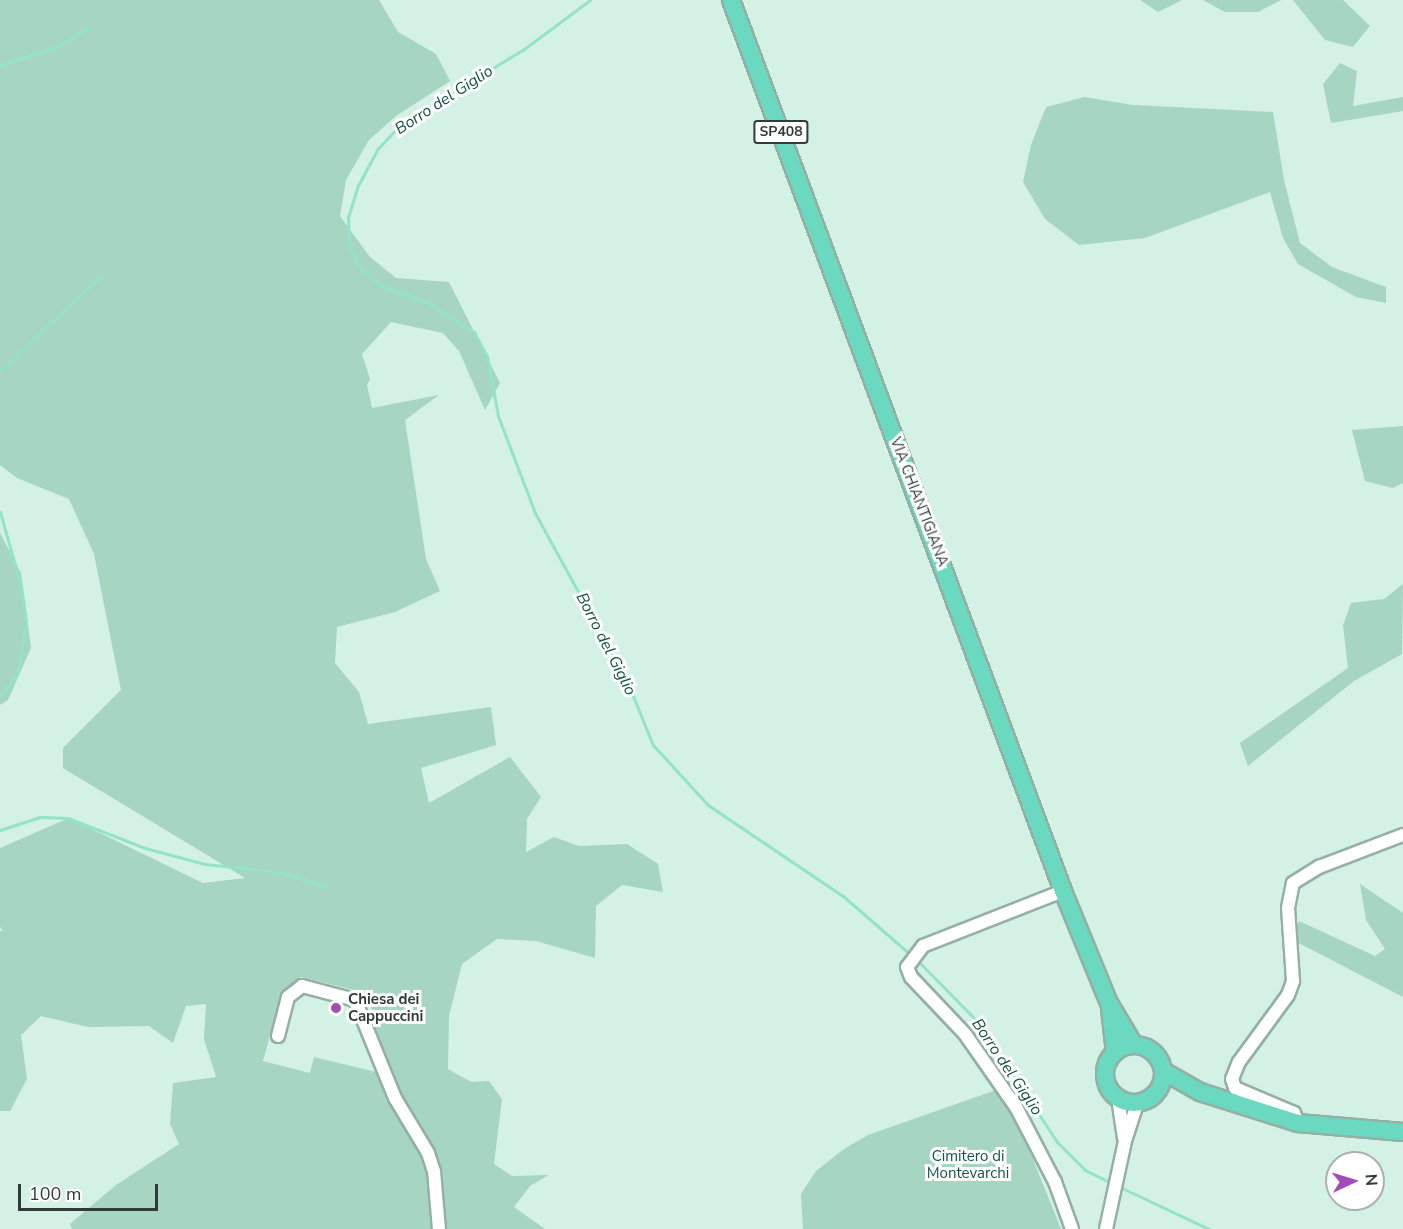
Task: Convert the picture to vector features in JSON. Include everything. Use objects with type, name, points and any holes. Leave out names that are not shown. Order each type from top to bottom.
[{"type":"main road","name":"VIA CHIANTIGIANA","points":[[731,0],[1063,891],[1109,1003],[1134,1045],[1156,1055],[1163,1071],[1200,1092],[1298,1123],[1403,1132]]},
{"type":"main road","name":"VIA CHIANTIGIANA","points":[[1109,1003],[1115,1052],[1105,1076],[1118,1098]]},
{"type":"main road","points":[[1115,1052],[1134,1045]]},
{"type":"main road","points":[[1157,1092],[1163,1071]]},
{"type":"main road","name":"VIA CHIANTIGIANA","points":[[1137,1103],[1157,1092],[1200,1092]]},
{"type":"main road","points":[[1118,1098],[1137,1103]]},
{"type":"street","points":[[1298,1123],[1294,1113],[1235,1088],[1232,1079],[1239,1062],[1288,995],[1293,981],[1288,908],[1293,883],[1318,867],[1403,835]]},
{"type":"street","points":[[1063,891],[923,946],[909,964],[911,977],[965,1034],[1016,1107],[1055,1182],[1072,1229]]},
{"type":"street","points":[[278,1036],[288,997],[302,986],[355,1000],[395,1098],[428,1154],[434,1171],[439,1229]]},
{"type":"street","points":[[1118,1098],[1125,1141]]},
{"type":"street","points":[[1106,1229],[1125,1141],[1137,1103]]},
{"type":"green space","points":[[0,0],[379,0],[398,32],[436,54],[450,81],[396,116],[369,140],[346,180],[340,216],[370,257],[396,278],[449,282],[500,383],[485,410],[459,351],[443,333],[391,322],[362,354],[370,379],[367,385],[372,408],[439,395],[405,420],[426,559],[440,591],[395,612],[337,627],[335,663],[359,692],[368,724],[491,707],[496,745],[421,768],[429,803],[510,757],[541,797],[527,819],[526,852],[554,837],[579,846],[627,844],[658,864],[663,892],[622,885],[596,906],[595,958],[536,941],[497,939],[462,964],[449,1016],[448,1069],[471,1082],[489,1081],[502,1099],[494,1164],[512,1176],[549,1175],[530,1186],[514,1207],[545,1229],[72,1229],[70,1224],[116,1185],[179,1144],[170,1124],[173,1083],[216,1077],[204,1039],[206,1004],[186,1006],[173,1043],[149,1026],[88,1027],[41,1016],[21,1035],[27,1079],[10,1111],[0,1111],[0,931],[3,931],[0,927],[0,848],[69,818],[203,883],[245,878],[63,768],[63,748],[121,690],[94,554],[69,499],[17,478],[0,465]],"holes":[[[301,977],[370,994],[377,1052],[400,1099],[387,1102],[376,1072],[314,1057],[310,1073],[263,1061],[282,992]]]},
{"type":"green space","points":[[1140,0],[1182,0],[1158,12]]},
{"type":"green space","points":[[1203,0],[1281,0],[1258,12],[1225,12]]},
{"type":"green space","points":[[1293,0],[1343,0],[1370,26],[1353,47],[1325,40]]},
{"type":"green space","points":[[1340,63],[1357,71],[1353,106],[1403,97],[1403,111],[1331,123],[1323,84]]},
{"type":"green space","points":[[1085,97],[1133,105],[1273,112],[1284,180],[1300,243],[1332,267],[1386,287],[1386,303],[1356,297],[1298,264],[1283,238],[1270,192],[1145,238],[1079,245],[1045,219],[1023,182],[1031,145],[1046,107]]},
{"type":"green space","points":[[1403,426],[1403,483],[1393,488],[1365,481],[1352,430]]},
{"type":"green space","points":[[0,533],[21,573],[31,648],[8,700],[0,705]]},
{"type":"green space","points":[[1403,584],[1402,654],[1354,681],[1248,766],[1240,743],[1348,668],[1343,625],[1351,603],[1384,599]]},
{"type":"green space","points":[[1360,884],[1403,913],[1403,997],[1291,939],[1299,921],[1375,956],[1385,949],[1366,920]]},
{"type":"green space","name":"Cimitero di Montevarchi","points":[[996,1090],[1018,1122],[1061,1229],[803,1229],[801,1194],[816,1171],[844,1149],[868,1135]]},
{"type":"waterway","name":"Borro del Giglio","points":[[590,0],[524,49],[401,124],[377,150],[358,185],[348,217],[349,247],[359,266],[379,285],[426,302],[474,332],[487,356],[498,416],[535,513],[626,679],[653,745],[708,805],[843,896],[912,956]]},
{"type":"waterway","points":[[0,65],[56,47],[89,27]]},
{"type":"waterway","points":[[0,371],[101,275]]},
{"type":"waterway","points":[[0,512],[21,586],[26,620],[18,672],[0,696]]},
{"type":"waterway","points":[[0,830],[40,817],[68,818],[145,848],[205,864],[278,872],[326,886]]},
{"type":"waterway","name":"Borro del Giglio","points":[[917,960],[978,1022],[1057,1142],[1085,1170],[1114,1184]]},
{"type":"waterway","name":"Borro del Giglio","points":[[1120,1187],[1209,1229]]},
{"type":"place","name":"Chiesa dei Cappuccini","points":[[336,1008]]}]
